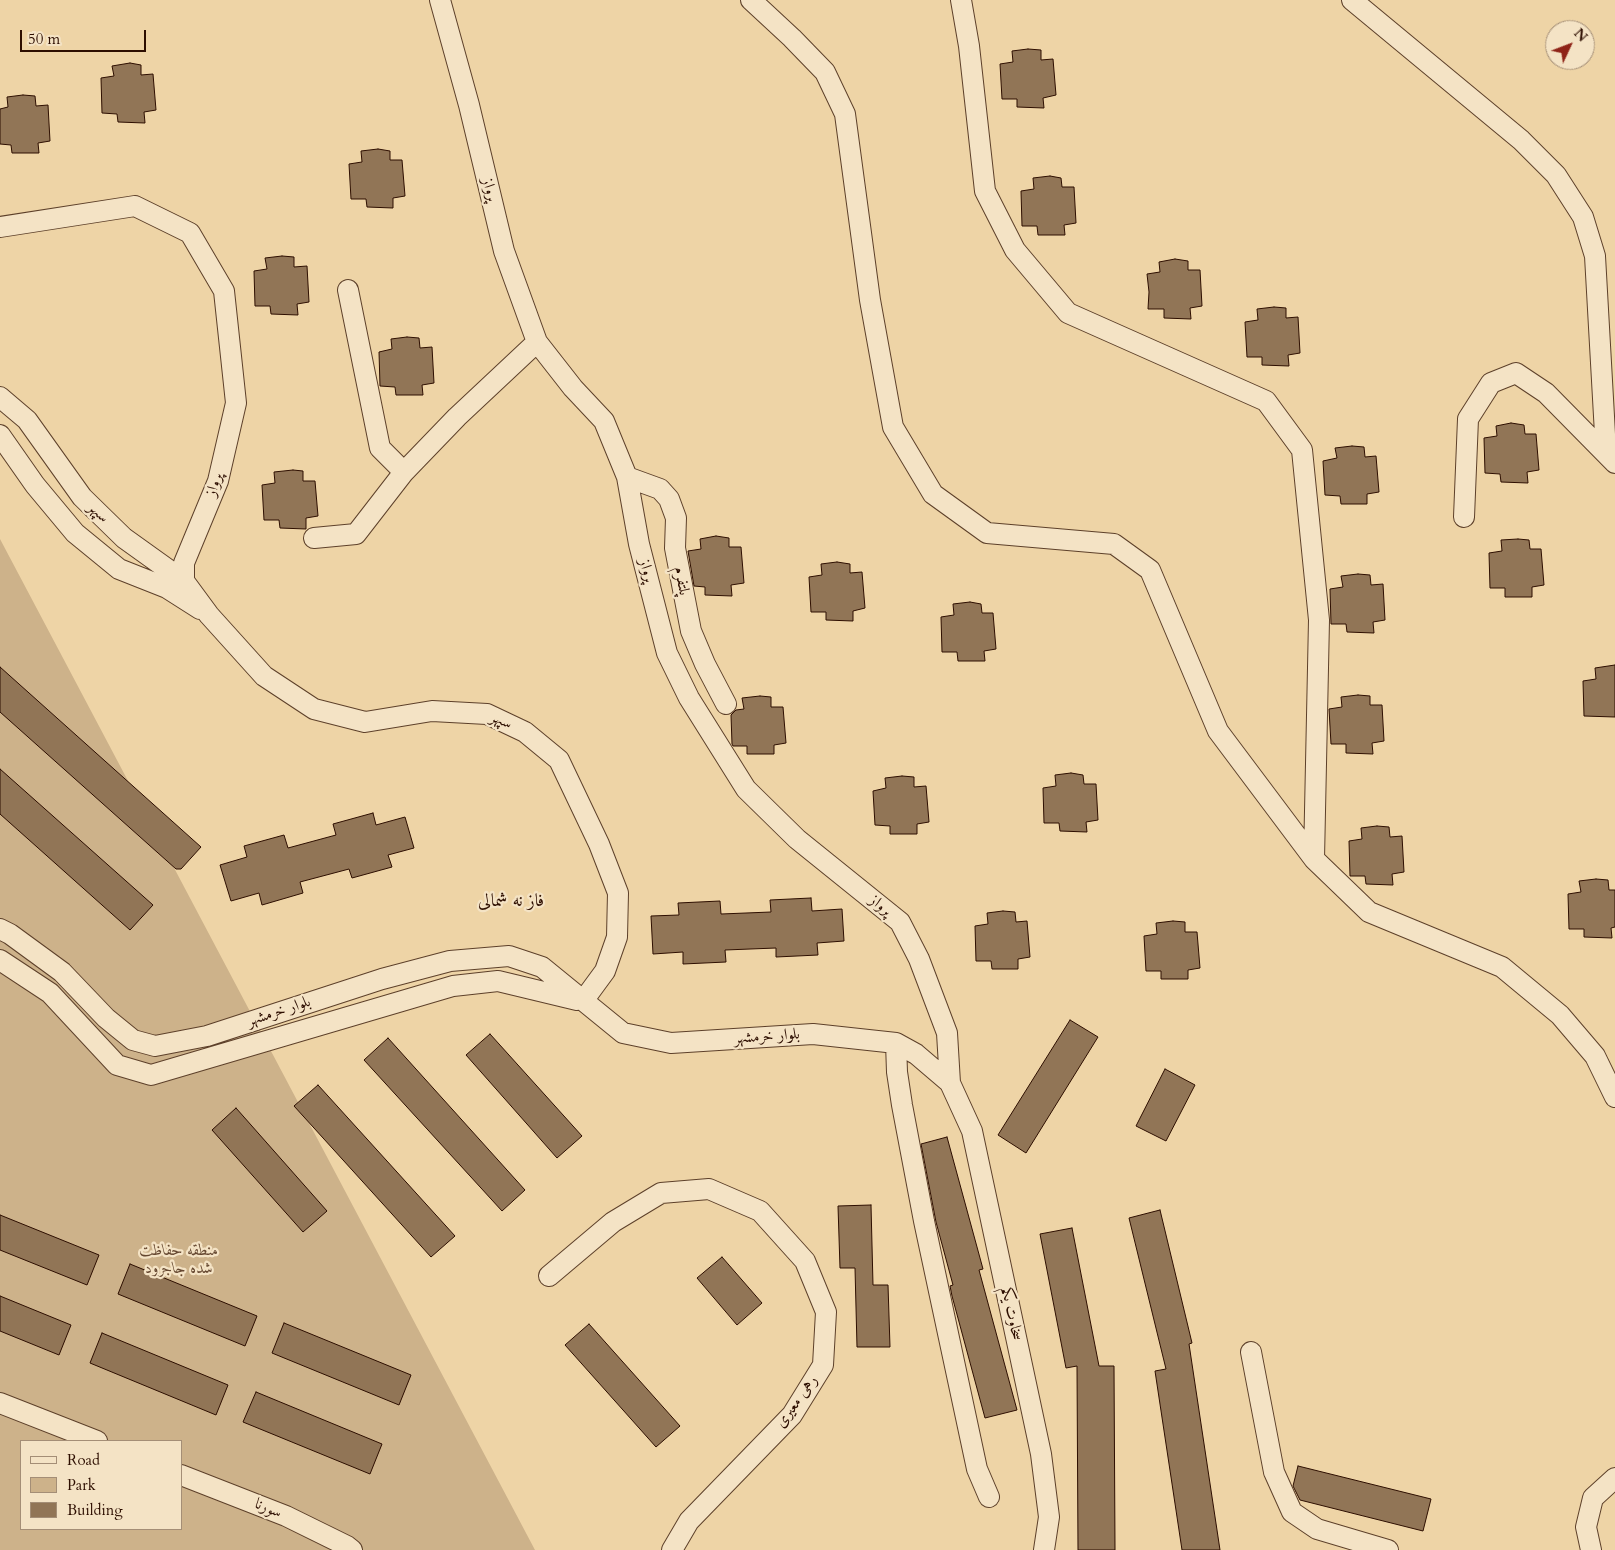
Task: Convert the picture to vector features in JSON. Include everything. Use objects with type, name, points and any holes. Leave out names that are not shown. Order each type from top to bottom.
[{"type":"street","name":"پرواز","points":[[440,0],[469,105],[504,251],[537,342],[573,388],[604,422],[627,477],[639,544],[667,653],[689,698],[746,789],[797,839],[900,922],[919,959],[946,1033],[950,1083]]},
{"type":"street","points":[[751,0],[825,72],[846,114],[870,300],[893,426],[933,494],[987,533],[1114,544],[1150,570],[1218,731],[1314,859],[1369,912],[1502,967],[1560,1015],[1595,1056],[1615,1097]]},
{"type":"street","points":[[961,0],[969,46],[985,191],[1015,250],[1068,313],[1266,401],[1302,450],[1319,620],[1314,859]]},
{"type":"street","points":[[1352,0],[1521,140],[1556,175],[1583,217],[1595,256],[1610,458]]},
{"type":"street","name":"پرواز","points":[[0,227],[135,206],[190,234],[224,291],[236,403],[218,481],[184,563],[184,581]]},
{"type":"street","points":[[348,290],[380,448],[404,472]]},
{"type":"street","points":[[314,538],[356,534],[404,472],[457,417],[537,342]]},
{"type":"street","points":[[1464,517],[1468,420],[1491,383],[1516,373],[1546,393],[1610,458]]},
{"type":"street","name":"سپهر","points":[[0,397],[27,420],[82,497],[124,538],[184,581],[209,615],[264,676],[314,709],[365,722],[432,711],[487,714],[525,732],[559,760],[599,844],[618,893],[617,938],[605,971],[583,1001]]},
{"type":"street","name":"سپهر","points":[[0,435],[35,485],[75,533],[119,568],[166,588],[209,615]]},
{"type":"street","name":"پلتفرم","points":[[627,477],[660,490],[669,499],[676,518],[675,548],[691,631],[705,664],[726,704]]},
{"type":"street","name":"بلوار خرمشهر","points":[[0,929],[10,934],[62,972],[106,1018],[133,1040],[155,1046],[207,1036],[382,979],[450,961],[509,956],[542,967],[623,1033],[671,1043],[813,1034],[896,1043],[916,1054],[950,1083]]},
{"type":"street","name":"بلوار خرمشهر","points":[[0,960],[50,993],[116,1065],[151,1075],[453,986],[498,981],[583,1001]]},
{"type":"street","points":[[896,1043],[897,1072],[902,1105],[924,1221],[977,1469],[989,1497]]},
{"type":"street","name":"سخاوت یکم","points":[[950,1083],[972,1131],[1041,1454],[1049,1517],[1044,1550]]},
{"type":"street","name":"رهی معیری","points":[[549,1276],[613,1222],[660,1193],[709,1189],[760,1211],[805,1261],[826,1312],[823,1365],[792,1415],[690,1521],[672,1550]]},
{"type":"street","points":[[1251,1352],[1274,1472],[1292,1512],[1317,1529],[1388,1550]]},
{"type":"street","points":[[0,1403],[94,1440]]},
{"type":"street","name":"سورنا","points":[[182,1475],[286,1516],[352,1550]]},
{"type":"street","points":[[1591,1550],[1586,1527],[1593,1498],[1615,1478]]},
{"type":"green space","name":"منطقه حفاظت شده جاجرود","points":[[0,539],[535,1550],[0,1550]]},
{"type":"building","points":[[1041,50],[1041,60],[1053,59],[1056,95],[1043,98],[1044,108],[1017,107],[1017,99],[1002,99],[1000,64],[1013,62],[1012,51]]},
{"type":"building","points":[[130,63],[141,65],[141,75],[153,74],[156,110],[144,112],[145,123],[118,122],[117,114],[102,113],[101,78],[114,76],[112,66]]},
{"type":"building","points":[[35,96],[36,106],[48,105],[50,141],[38,143],[39,153],[12,153],[11,145],[0,144],[0,109],[8,107],[7,97]]},
{"type":"building","points":[[378,149],[390,151],[390,160],[402,160],[405,196],[393,198],[393,208],[367,207],[366,199],[351,199],[349,164],[362,162],[361,151]]},
{"type":"building","points":[[1050,176],[1061,178],[1062,187],[1074,187],[1076,223],[1064,225],[1065,235],[1038,235],[1037,226],[1022,226],[1021,191],[1034,189],[1033,178]]},
{"type":"building","points":[[294,257],[294,267],[307,266],[309,302],[297,304],[298,315],[271,314],[270,306],[255,306],[254,271],[267,269],[265,258]]},
{"type":"building","points":[[1175,259],[1188,261],[1188,270],[1200,270],[1202,306],[1190,308],[1191,319],[1164,318],[1164,309],[1148,309],[1147,274],[1160,272],[1159,262]]},
{"type":"building","points":[[1286,308],[1286,318],[1298,317],[1300,353],[1288,355],[1289,366],[1262,365],[1262,357],[1247,357],[1245,322],[1258,320],[1257,309]]},
{"type":"building","points":[[419,338],[420,348],[432,347],[434,383],[422,385],[423,395],[396,395],[395,387],[380,386],[379,352],[392,349],[391,339]]},
{"type":"building","points":[[1511,423],[1524,425],[1525,434],[1536,434],[1539,470],[1527,472],[1528,483],[1501,482],[1500,474],[1485,473],[1484,438],[1497,436],[1496,426]]},
{"type":"building","points":[[1364,447],[1365,457],[1376,456],[1379,492],[1367,494],[1367,504],[1341,504],[1340,496],[1325,495],[1323,461],[1337,458],[1335,448]]},
{"type":"building","points":[[303,471],[303,481],[315,481],[318,516],[306,518],[306,529],[280,528],[279,520],[264,520],[262,485],[275,483],[274,472]]},
{"type":"building","points":[[716,536],[729,538],[729,547],[741,547],[744,583],[731,585],[732,596],[705,595],[705,587],[694,586],[688,551],[701,549],[700,539]]},
{"type":"building","points":[[1501,540],[1529,540],[1530,549],[1541,549],[1544,585],[1532,587],[1532,597],[1505,597],[1505,588],[1490,588],[1489,553],[1502,551]]},
{"type":"building","points":[[837,562],[850,564],[850,573],[862,572],[865,608],[853,611],[853,621],[826,620],[826,612],[811,612],[809,577],[822,575],[821,564]]},
{"type":"building","points":[[1370,575],[1371,585],[1383,584],[1385,620],[1373,622],[1374,633],[1347,632],[1346,624],[1331,624],[1330,589],[1343,587],[1341,576]]},
{"type":"building","points":[[970,602],[981,604],[982,613],[993,613],[996,649],[984,651],[985,661],[958,661],[957,652],[942,652],[941,617],[954,615],[953,604]]},
{"type":"building","points":[[1615,665],[1615,717],[1584,716],[1583,681],[1596,679],[1595,668]]},
{"type":"building","points":[[0,667],[201,847],[181,869],[176,869],[0,712]]},
{"type":"building","points":[[1370,696],[1370,705],[1382,705],[1384,741],[1372,743],[1373,754],[1346,753],[1346,744],[1331,744],[1329,709],[1342,707],[1341,697]]},
{"type":"building","points":[[771,697],[771,707],[783,707],[786,743],[774,745],[774,754],[747,754],[747,746],[733,746],[732,744],[731,715],[736,710],[744,709],[742,698]]},
{"type":"building","points":[[0,769],[153,905],[130,930],[0,814]]},
{"type":"building","points":[[1071,773],[1083,775],[1084,784],[1096,784],[1098,820],[1086,822],[1087,832],[1060,831],[1059,823],[1044,823],[1043,788],[1056,786],[1055,775]]},
{"type":"building","points":[[914,777],[914,787],[926,786],[929,822],[917,824],[917,834],[890,834],[890,826],[875,825],[873,791],[886,788],[885,778]]},
{"type":"building","points":[[373,813],[376,825],[405,817],[414,848],[388,855],[392,867],[352,878],[349,869],[300,882],[303,893],[262,905],[259,893],[231,901],[220,865],[247,857],[244,846],[284,835],[288,848],[336,835],[333,824]]},
{"type":"building","points":[[1389,827],[1390,837],[1402,836],[1404,872],[1392,874],[1393,885],[1366,884],[1365,876],[1350,876],[1349,841],[1362,839],[1361,828]]},
{"type":"building","points":[[1608,880],[1609,890],[1615,890],[1615,927],[1611,928],[1612,938],[1584,937],[1584,929],[1569,929],[1568,894],[1581,892],[1579,881]]},
{"type":"building","points":[[811,898],[812,911],[842,909],[844,941],[817,943],[818,955],[776,957],[776,948],[725,950],[726,962],[683,964],[683,952],[653,954],[651,916],[679,915],[678,903],[720,901],[721,914],[771,912],[770,900]]},
{"type":"building","points":[[1015,912],[1016,922],[1027,921],[1030,957],[1018,959],[1018,969],[992,969],[991,961],[976,961],[975,926],[988,924],[987,913]]},
{"type":"building","points":[[1185,922],[1185,932],[1197,932],[1200,968],[1188,970],[1188,979],[1161,979],[1161,971],[1146,971],[1144,936],[1157,934],[1156,923]]},
{"type":"building","points":[[1070,1020],[1098,1037],[1026,1153],[998,1135]]},
{"type":"building","points":[[490,1034],[582,1136],[557,1158],[466,1055]]},
{"type":"building","points":[[388,1038],[525,1190],[502,1211],[364,1060]]},
{"type":"building","points":[[1165,1069],[1195,1085],[1166,1141],[1136,1126]]},
{"type":"building","points":[[318,1085],[455,1236],[431,1257],[294,1106]]},
{"type":"building","points":[[236,1108],[327,1211],[303,1232],[212,1130]]},
{"type":"building","points":[[947,1137],[983,1269],[979,1270],[1017,1410],[985,1418],[952,1296],[950,1286],[953,1285],[936,1222],[921,1144]]},
{"type":"building","points":[[871,1205],[873,1285],[888,1285],[890,1347],[857,1347],[855,1268],[840,1268],[838,1206]]},
{"type":"building","points":[[1160,1210],[1192,1343],[1189,1344],[1220,1550],[1182,1550],[1155,1371],[1166,1369],[1129,1218]]},
{"type":"building","points":[[0,1215],[99,1255],[87,1285],[0,1250]]},
{"type":"building","points":[[1072,1228],[1099,1366],[1114,1366],[1115,1550],[1078,1550],[1077,1366],[1066,1368],[1040,1234]]},
{"type":"building","points":[[722,1257],[762,1303],[737,1325],[697,1278]]},
{"type":"building","points":[[130,1264],[257,1316],[245,1346],[118,1294]]},
{"type":"building","points":[[0,1296],[71,1325],[59,1355],[0,1331]]},
{"type":"building","points":[[284,1323],[411,1375],[399,1405],[272,1353]]},
{"type":"building","points":[[589,1324],[680,1426],[656,1447],[565,1345]]},
{"type":"building","points":[[102,1333],[228,1385],[216,1415],[90,1363]]},
{"type":"building","points":[[256,1392],[382,1444],[370,1474],[243,1422]]},
{"type":"building","points":[[1298,1466],[1431,1499],[1423,1531],[1300,1500],[1293,1486]]},
{"type":"district","name":"فاز نه شمالی","points":[[511,902]]}]
